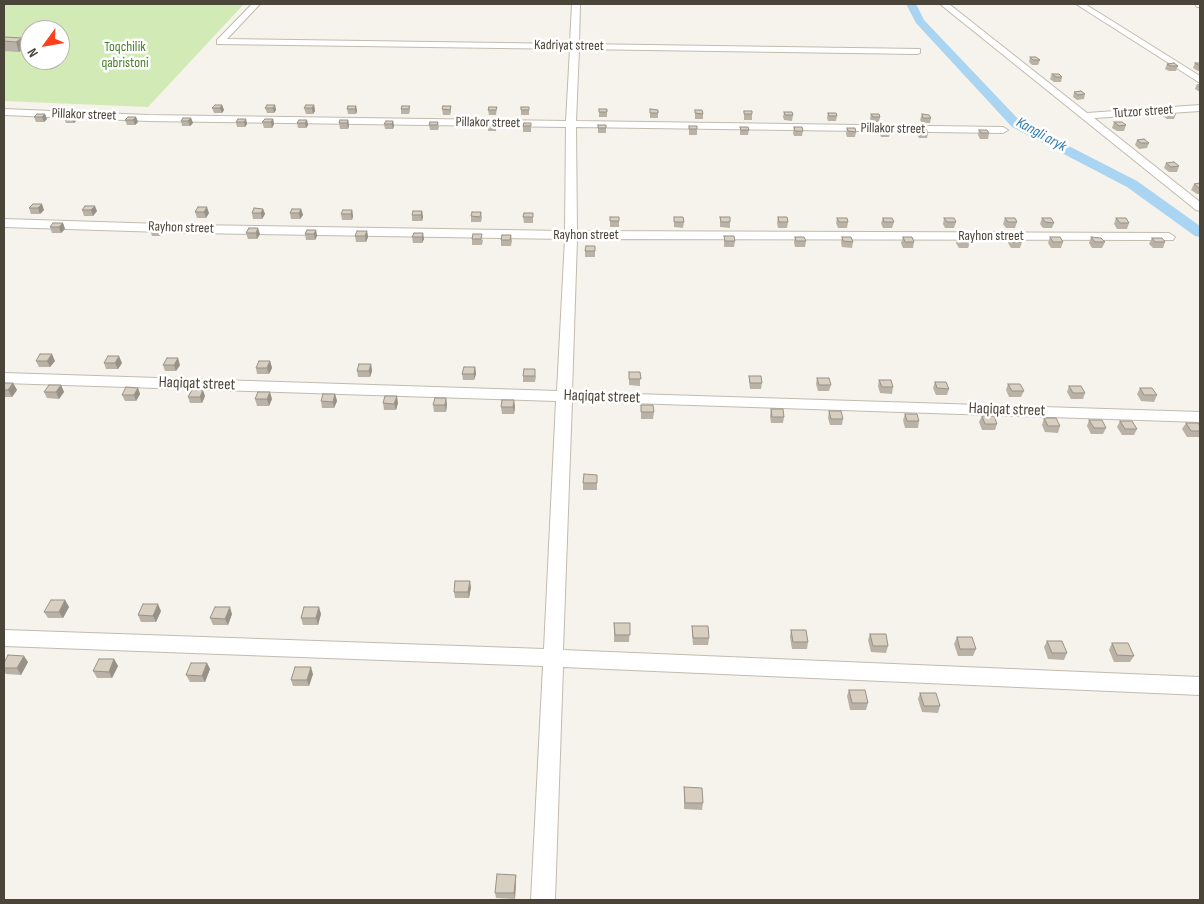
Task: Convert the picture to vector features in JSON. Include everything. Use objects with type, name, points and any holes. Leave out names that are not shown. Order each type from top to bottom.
[{"type":"street","name":"Kadriyat street","points":[[256,4],[220,42],[917,51]]},
{"type":"street","points":[[543,900],[571,235],[571,124],[576,4]]},
{"type":"street","points":[[944,4],[1200,208]]},
{"type":"street","points":[[1080,4],[1200,80]]},
{"type":"street","name":"Tutzor street","points":[[1085,116],[1200,108]]},
{"type":"street","name":"Pillakor street","points":[[4,112],[148,118],[1003,130]]},
{"type":"street","name":"Rayhon street","points":[[4,223],[194,229],[571,235],[1169,237]]},
{"type":"street","name":"Haqiqat street","points":[[4,378],[1200,417]]},
{"type":"street","points":[[4,638],[553,658],[1200,686]]},
{"type":"green space","name":"Toqchilik qabristoni","points":[[4,4],[244,4],[148,107],[4,101]]},
{"type":"building","points":[[4,37],[20,38],[16,42],[4,41]]},
{"type":"building","points":[[1030,57],[1036,57],[1040,60],[1033,60]]},
{"type":"building","points":[[1174,63],[1178,66],[1167,64]]},
{"type":"building","points":[[1052,74],[1059,74],[1062,77],[1056,77]]},
{"type":"building","points":[[1081,91],[1085,94],[1078,95],[1074,92]]},
{"type":"building","points":[[215,105],[222,105],[220,108],[212,108]]},
{"type":"building","points":[[267,105],[275,105],[273,108],[265,108]]},
{"type":"building","points":[[306,105],[314,105],[312,108],[304,108]]},
{"type":"building","points":[[348,106],[356,106],[355,109],[347,109]]},
{"type":"building","points":[[402,106],[410,106],[408,109],[401,109]]},
{"type":"building","points":[[443,106],[451,106],[450,110],[442,109]]},
{"type":"building","points":[[489,107],[497,107],[496,110],[488,110]]},
{"type":"building","points":[[521,107],[529,107],[529,110],[521,110]]},
{"type":"building","points":[[599,109],[607,109],[607,112],[599,112]]},
{"type":"building","points":[[650,109],[658,110],[658,113],[650,113]]},
{"type":"building","points":[[695,110],[702,110],[703,114],[695,113]]},
{"type":"building","points":[[1172,110],[1176,114],[1169,114],[1165,111]]},
{"type":"building","points":[[744,111],[752,111],[752,114],[744,114]]},
{"type":"building","points":[[784,112],[792,112],[793,115],[785,115]]},
{"type":"building","points":[[828,113],[836,113],[837,116],[829,116]]},
{"type":"building","points":[[37,114],[45,114],[42,117],[34,117]]},
{"type":"building","points":[[871,114],[879,114],[880,117],[873,117]]},
{"type":"building","points":[[922,114],[929,115],[931,118],[923,118]]},
{"type":"building","points":[[67,115],[75,115],[72,118],[64,118]]},
{"type":"building","points":[[128,117],[136,117],[133,120],[125,120]]},
{"type":"building","points":[[183,118],[191,118],[188,121],[181,121]]},
{"type":"building","points":[[238,119],[246,119],[244,122],[236,122]]},
{"type":"building","points":[[265,119],[273,119],[271,122],[262,122]]},
{"type":"building","points":[[299,120],[307,120],[305,123],[297,123]]},
{"type":"building","points":[[340,120],[348,120],[347,123],[339,123]]},
{"type":"building","points":[[386,121],[393,121],[392,124],[384,124]]},
{"type":"building","points":[[430,122],[438,122],[437,125],[429,125]]},
{"type":"building","points":[[489,122],[496,123],[496,126],[488,126]]},
{"type":"building","points":[[1114,122],[1122,122],[1126,125],[1119,126]]},
{"type":"building","points":[[524,123],[531,123],[531,126],[523,126]]},
{"type":"building","points":[[598,125],[606,125],[606,128],[598,128]]},
{"type":"building","points":[[689,126],[697,126],[697,129],[689,129]]},
{"type":"building","points":[[740,127],[748,127],[749,130],[741,130]]},
{"type":"building","points":[[794,127],[802,127],[803,131],[795,131]]},
{"type":"building","points":[[847,128],[855,128],[856,132],[848,131]]},
{"type":"building","points":[[881,129],[889,129],[890,132],[882,132]]},
{"type":"building","points":[[918,129],[926,129],[928,133],[920,133]]},
{"type":"building","points":[[979,130],[987,130],[989,133],[981,133]]},
{"type":"building","points":[[1144,139],[1149,143],[1141,143],[1137,140]]},
{"type":"building","points":[[1174,162],[1179,166],[1171,167],[1166,163]]},
{"type":"building","points":[[1200,183],[1200,188],[1194,184]]},
{"type":"building","points":[[33,204],[42,204],[38,208],[29,208]]},
{"type":"building","points":[[85,206],[95,206],[91,210],[82,210]]},
{"type":"building","points":[[198,207],[207,207],[204,212],[195,212]]},
{"type":"building","points":[[254,208],[263,209],[261,213],[252,213]]},
{"type":"building","points":[[292,209],[301,209],[299,213],[290,213]]},
{"type":"building","points":[[343,210],[352,210],[351,214],[341,214]]},
{"type":"building","points":[[413,211],[422,211],[421,215],[412,215]]},
{"type":"building","points":[[472,212],[481,212],[480,217],[471,216]]},
{"type":"building","points":[[524,213],[533,213],[533,217],[523,217]]},
{"type":"building","points":[[610,217],[619,217],[619,221],[610,221]]},
{"type":"building","points":[[674,217],[683,217],[684,222],[674,222]]},
{"type":"building","points":[[720,217],[730,217],[730,222],[721,222]]},
{"type":"building","points":[[778,217],[787,217],[788,222],[779,222]]},
{"type":"building","points":[[837,218],[847,218],[848,222],[839,222]]},
{"type":"building","points":[[883,218],[892,218],[894,222],[884,222]]},
{"type":"building","points":[[944,218],[954,218],[956,222],[947,222]]},
{"type":"building","points":[[1005,218],[1015,218],[1017,222],[1008,222]]},
{"type":"building","points":[[1042,218],[1051,218],[1054,223],[1045,222]]},
{"type":"building","points":[[1116,218],[1126,218],[1129,223],[1120,223]]},
{"type":"building","points":[[53,223],[63,223],[59,227],[50,227]]},
{"type":"building","points":[[154,225],[163,226],[160,230],[150,230]]},
{"type":"building","points":[[249,228],[258,228],[256,233],[246,233]]},
{"type":"building","points":[[307,230],[316,230],[314,234],[305,234]]},
{"type":"building","points":[[357,231],[367,231],[365,236],[355,236]]},
{"type":"building","points":[[414,233],[423,233],[422,237],[412,237]]},
{"type":"building","points":[[473,234],[482,234],[481,239],[472,239]]},
{"type":"building","points":[[502,235],[511,235],[510,240],[501,240]]},
{"type":"building","points":[[724,236],[734,236],[735,241],[725,241]]},
{"type":"building","points":[[795,237],[804,237],[806,241],[796,241]]},
{"type":"building","points":[[842,237],[851,237],[853,242],[843,241]]},
{"type":"building","points":[[903,237],[912,237],[914,242],[905,242]]},
{"type":"building","points":[[958,237],[968,237],[970,242],[961,242]]},
{"type":"building","points":[[1010,237],[1019,237],[1022,242],[1013,242]]},
{"type":"building","points":[[1050,237],[1060,237],[1063,242],[1053,242]]},
{"type":"building","points":[[1091,237],[1101,238],[1105,242],[1095,242]]},
{"type":"building","points":[[1152,238],[1162,238],[1165,242],[1155,242]]},
{"type":"building","points":[[586,246],[595,246],[595,251],[585,251]]},
{"type":"building","points":[[40,354],[52,354],[47,361],[36,361]]},
{"type":"building","points":[[108,356],[119,356],[115,363],[104,363]]},
{"type":"building","points":[[167,358],[178,358],[174,365],[163,365]]},
{"type":"building","points":[[259,361],[270,361],[267,368],[256,368]]},
{"type":"building","points":[[359,364],[371,364],[369,371],[357,371]]},
{"type":"building","points":[[464,367],[475,367],[474,374],[462,374]]},
{"type":"building","points":[[524,369],[535,369],[535,376],[523,376]]},
{"type":"building","points":[[629,372],[640,372],[641,379],[629,379]]},
{"type":"building","points":[[749,376],[761,376],[762,383],[750,383]]},
{"type":"building","points":[[817,378],[829,378],[831,385],[819,385]]},
{"type":"building","points":[[879,380],[891,380],[893,387],[882,387]]},
{"type":"building","points":[[935,382],[946,382],[949,389],[937,388]]},
{"type":"building","points":[[4,383],[13,383],[8,390],[4,390]]},
{"type":"building","points":[[1008,384],[1020,384],[1024,391],[1012,391]]},
{"type":"building","points":[[49,385],[61,385],[56,392],[44,392]]},
{"type":"building","points":[[1069,386],[1081,386],[1085,393],[1073,393]]},
{"type":"building","points":[[126,387],[138,388],[134,395],[122,395]]},
{"type":"building","points":[[1140,388],[1152,388],[1157,395],[1144,395]]},
{"type":"building","points":[[192,390],[203,390],[200,397],[188,397]]},
{"type":"building","points":[[258,392],[270,392],[267,399],[255,399]]},
{"type":"building","points":[[323,394],[335,394],[333,402],[321,401]]},
{"type":"building","points":[[385,396],[397,396],[394,404],[383,403]]},
{"type":"building","points":[[435,398],[446,398],[445,405],[433,405]]},
{"type":"building","points":[[502,400],[514,400],[513,407],[501,407]]},
{"type":"building","points":[[641,405],[653,405],[654,412],[641,412]]},
{"type":"building","points":[[771,409],[783,409],[784,417],[772,417]]},
{"type":"building","points":[[829,411],[841,411],[843,419],[831,419]]},
{"type":"building","points":[[905,414],[917,414],[919,421],[907,421]]},
{"type":"building","points":[[982,416],[994,416],[997,424],[985,424]]},
{"type":"building","points":[[1044,418],[1056,418],[1060,426],[1048,426]]},
{"type":"building","points":[[1089,420],[1102,420],[1106,428],[1094,428]]},
{"type":"building","points":[[1120,421],[1132,421],[1137,429],[1125,429]]},
{"type":"building","points":[[1186,423],[1198,423],[1200,431],[1191,431]]},
{"type":"building","points":[[584,474],[597,475],[597,483],[583,483]]},
{"type":"building","points":[[455,581],[470,581],[468,592],[454,592]]},
{"type":"building","points":[[51,600],[65,600],[59,612],[44,612]]},
{"type":"building","points":[[143,604],[158,604],[153,616],[138,615]]},
{"type":"building","points":[[215,607],[230,607],[225,619],[210,618]]},
{"type":"building","points":[[304,607],[319,607],[316,618],[301,618]]},
{"type":"building","points":[[614,623],[630,623],[630,635],[615,635]]},
{"type":"building","points":[[692,626],[708,626],[709,638],[693,638]]},
{"type":"building","points":[[791,630],[806,630],[808,642],[793,642]]},
{"type":"building","points":[[870,634],[886,634],[888,646],[873,646]]},
{"type":"building","points":[[957,637],[972,637],[976,649],[960,649]]},
{"type":"building","points":[[1047,641],[1062,641],[1067,653],[1052,653]]},
{"type":"building","points":[[1112,643],[1128,643],[1134,656],[1117,655]]},
{"type":"building","points":[[8,655],[24,656],[17,668],[4,668]]},
{"type":"building","points":[[99,659],[114,659],[109,672],[93,671]]},
{"type":"building","points":[[191,663],[207,663],[202,676],[186,675]]},
{"type":"building","points":[[295,667],[311,667],[307,680],[291,680]]},
{"type":"building","points":[[849,690],[865,690],[868,703],[852,703]]},
{"type":"building","points":[[920,693],[936,693],[940,706],[924,706]]},
{"type":"building","points":[[684,787],[702,788],[703,803],[685,803]]},
{"type":"building","points":[[497,874],[516,875],[514,893],[495,893]]},
{"type":"waterway","name":"Kangli aryk","points":[[911,4],[920,21],[1016,124],[1132,184],[1200,233]]}]
